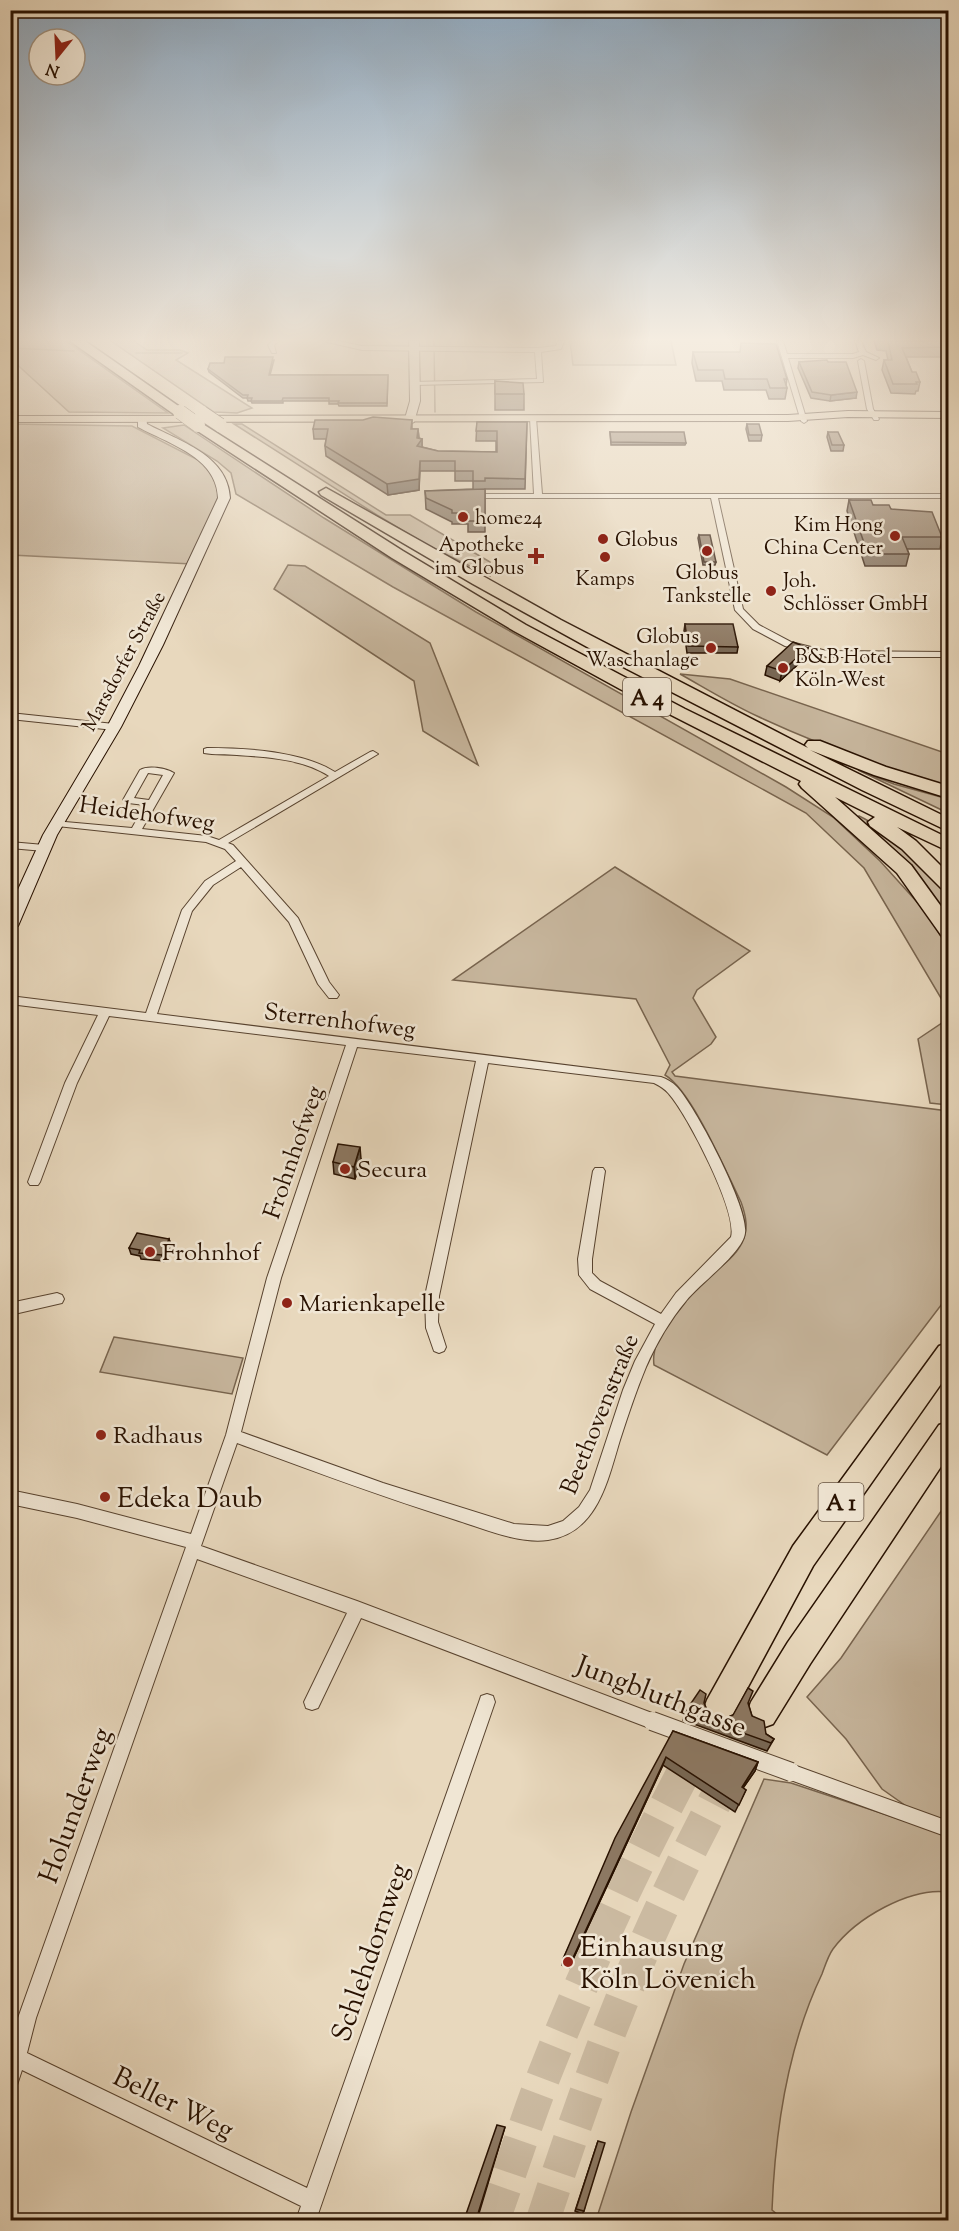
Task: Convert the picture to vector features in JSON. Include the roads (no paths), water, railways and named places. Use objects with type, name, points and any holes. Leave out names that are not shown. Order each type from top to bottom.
[{"type":"highway","name":"A 4","points":[[236,445],[316,504],[519,628],[629,688],[948,845]]},
{"type":"highway","name":"A 4","points":[[253,445],[422,550],[623,660],[822,765],[948,825]]},
{"type":"highway","points":[[623,660],[860,764],[948,792]]},
{"type":"highway","points":[[778,761],[855,823],[904,869],[948,930]]},
{"type":"highway","points":[[807,783],[890,831],[921,856],[948,884]]},
{"type":"highway","name":"A 1","points":[[718,1710],[803,1556],[948,1354]]},
{"type":"highway","name":"A 1","points":[[762,1713],[799,1653],[948,1434]]},
{"type":"street","name":"Marsdorfer Straße","points":[[10,926],[44,848],[114,727],[116,717],[126,705],[185,588],[226,489],[223,478],[209,462],[178,445]]},
{"type":"street","points":[[535,445],[538,496]]},
{"type":"street","points":[[457,496],[948,496]]},
{"type":"street","points":[[714,496],[739,610],[756,627],[788,644],[827,654],[948,656]]},
{"type":"street","points":[[10,716],[114,727]]},
{"type":"street","points":[[207,751],[302,762],[317,765],[336,776]]},
{"type":"street","points":[[221,843],[374,754]]},
{"type":"street","points":[[136,830],[152,803]]},
{"type":"street","name":"Heidehofweg","points":[[57,823],[136,830],[221,843],[242,862],[294,920],[324,984],[333,994]]},
{"type":"street","points":[[10,845],[44,848]]},
{"type":"street","points":[[150,1018],[187,910],[209,883],[242,862]]},
{"type":"street","name":"Sterrenhofweg","points":[[10,1000],[654,1079],[664,1083]]},
{"type":"street","points":[[34,1182],[71,1083],[105,1012]]},
{"type":"street","name":"Frohnhofweg","points":[[193,1546],[233,1436],[274,1278],[353,1043]]},
{"type":"street","points":[[439,1347],[433,1334],[430,1316],[432,1296],[483,1059]]},
{"type":"street","name":"Beethovenstraße","points":[[233,1436],[514,1531],[548,1533],[568,1527],[584,1512],[596,1493],[642,1358],[661,1321],[696,1279],[731,1247],[740,1234],[740,1226],[732,1201],[682,1102],[664,1083]]},
{"type":"street","points":[[599,1171],[585,1259],[586,1275],[595,1285],[661,1321]]},
{"type":"street","points":[[10,1309],[57,1299]]},
{"type":"street","name":"Jungbluthgasse","points":[[10,1497],[77,1511],[193,1546],[652,1721],[948,1829]]},
{"type":"street","name":"Holunderweg","points":[[10,2078],[14,2056],[27,2018],[193,1546]]},
{"type":"street","points":[[312,1702],[357,1609]]},
{"type":"street","name":"Schlehdornweg","points":[[309,2211],[488,1702]]},
{"type":"street","name":"Beller Weg","points":[[14,2056],[309,2211]]},
{"type":"tunnel","points":[[543,2220],[590,2084],[642,1952],[684,1862],[760,1716]]},
{"type":"tunnel","points":[[493,2220],[536,2096],[595,1953],[653,1831],[695,1751]]},
{"type":"place","name":"home24","points":[[463,517]]},
{"type":"place","name":"Kim Hong China Center","points":[[895,536]]},
{"type":"place","name":"Globus","points":[[603,539]]},
{"type":"place","name":"Globus Tankstelle","points":[[707,551]]},
{"type":"place","name":"Apotheke im Globus","points":[[536,556]]},
{"type":"place","name":"Kamps","points":[[605,557]]},
{"type":"place","name":"Joh. Schlösser GmbH","points":[[771,591]]},
{"type":"place","name":"Globus Waschanlage","points":[[711,648]]},
{"type":"place","name":"B&B Hotel Köln-West","points":[[783,668]]},
{"type":"place","name":"Secura","points":[[345,1169]]},
{"type":"place","name":"Frohnhof","points":[[150,1252]]},
{"type":"place","name":"Marienkapelle","points":[[287,1303]]},
{"type":"place","name":"Radhaus","points":[[101,1435]]},
{"type":"place","name":"Edeka Daub","points":[[105,1497]]},
{"type":"place","name":"Einhausung Köln Lövenich","points":[[568,1962]]}]
